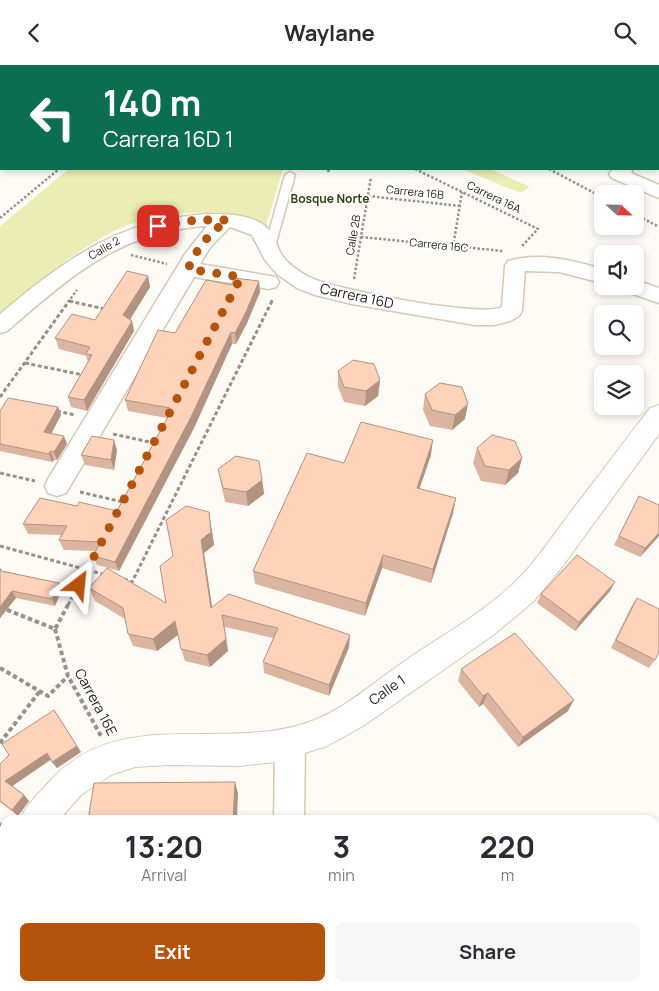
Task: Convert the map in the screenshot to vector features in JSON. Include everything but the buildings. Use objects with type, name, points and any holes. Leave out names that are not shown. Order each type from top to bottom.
[{"type":"street","points":[[623,170],[618,174],[659,192]]},
{"type":"street","points":[[56,486],[95,425],[188,269],[196,250],[216,228],[228,220]]},
{"type":"street","name":"Carrera 16D","points":[[228,220],[254,227],[262,232],[269,250],[288,272],[304,283],[351,297],[475,318],[505,316],[512,311],[511,259]]},
{"type":"street","name":"Calle 2","points":[[0,326],[82,261],[117,239],[174,222],[228,220]]},
{"type":"street","points":[[511,259],[546,263],[594,274]]},
{"type":"street","points":[[188,269],[270,282]]},
{"type":"street","points":[[644,291],[659,296]]},
{"type":"street","name":"Calle 1","points":[[41,815],[64,787],[81,773],[113,757],[146,749],[226,751],[290,743],[315,735],[356,713],[523,593],[551,561],[659,415]]},
{"type":"street","points":[[289,815],[290,743]]},
{"type":"lane","points":[[269,250],[290,175]]},
{"type":"path","points":[[0,217],[58,170]]},
{"type":"path","name":"Carrera 16A","points":[[417,170],[538,229]]},
{"type":"path","points":[[551,170],[594,193]]},
{"type":"path","name":"Calle 2B","points":[[351,297],[371,177]]},
{"type":"path","points":[[454,247],[462,192]]},
{"type":"path","name":"Carrera 16B","points":[[368,196],[460,205]]},
{"type":"path","points":[[644,219],[659,227]]},
{"type":"path","name":"Carrera 16C","points":[[361,237],[454,247],[511,259]]},
{"type":"path","points":[[124,254],[188,269]]},
{"type":"path","points":[[0,546],[132,582],[281,282],[270,282]]},
{"type":"path","points":[[7,399],[0,397],[79,286]]},
{"type":"path","points":[[69,301],[108,310]]},
{"type":"path","points":[[25,363],[120,383]]},
{"type":"path","points":[[53,410],[154,443]]},
{"type":"path","points":[[150,452],[158,436]]},
{"type":"path","points":[[119,510],[128,493]]},
{"type":"path","points":[[0,607],[55,629],[96,553]]},
{"type":"path","name":"Carrera 16E","points":[[55,629],[68,676],[113,757]]},
{"type":"path","points":[[0,667],[48,697],[68,676]]},
{"type":"path","points":[[0,743],[40,691]]},
{"type":"green space","points":[[68,170],[283,170],[266,226],[233,215],[209,213],[153,218],[126,226],[99,239],[69,259],[0,313],[0,226]]},
{"type":"green space","points":[[464,170],[492,170],[530,187],[520,193]]},
{"type":"district","name":"Bosque Norte","points":[[330,199]]},
{"type":"route","points":[[79,585],[241,277],[188,269],[196,250],[216,228],[228,220],[196,220],[158,226]]}]
